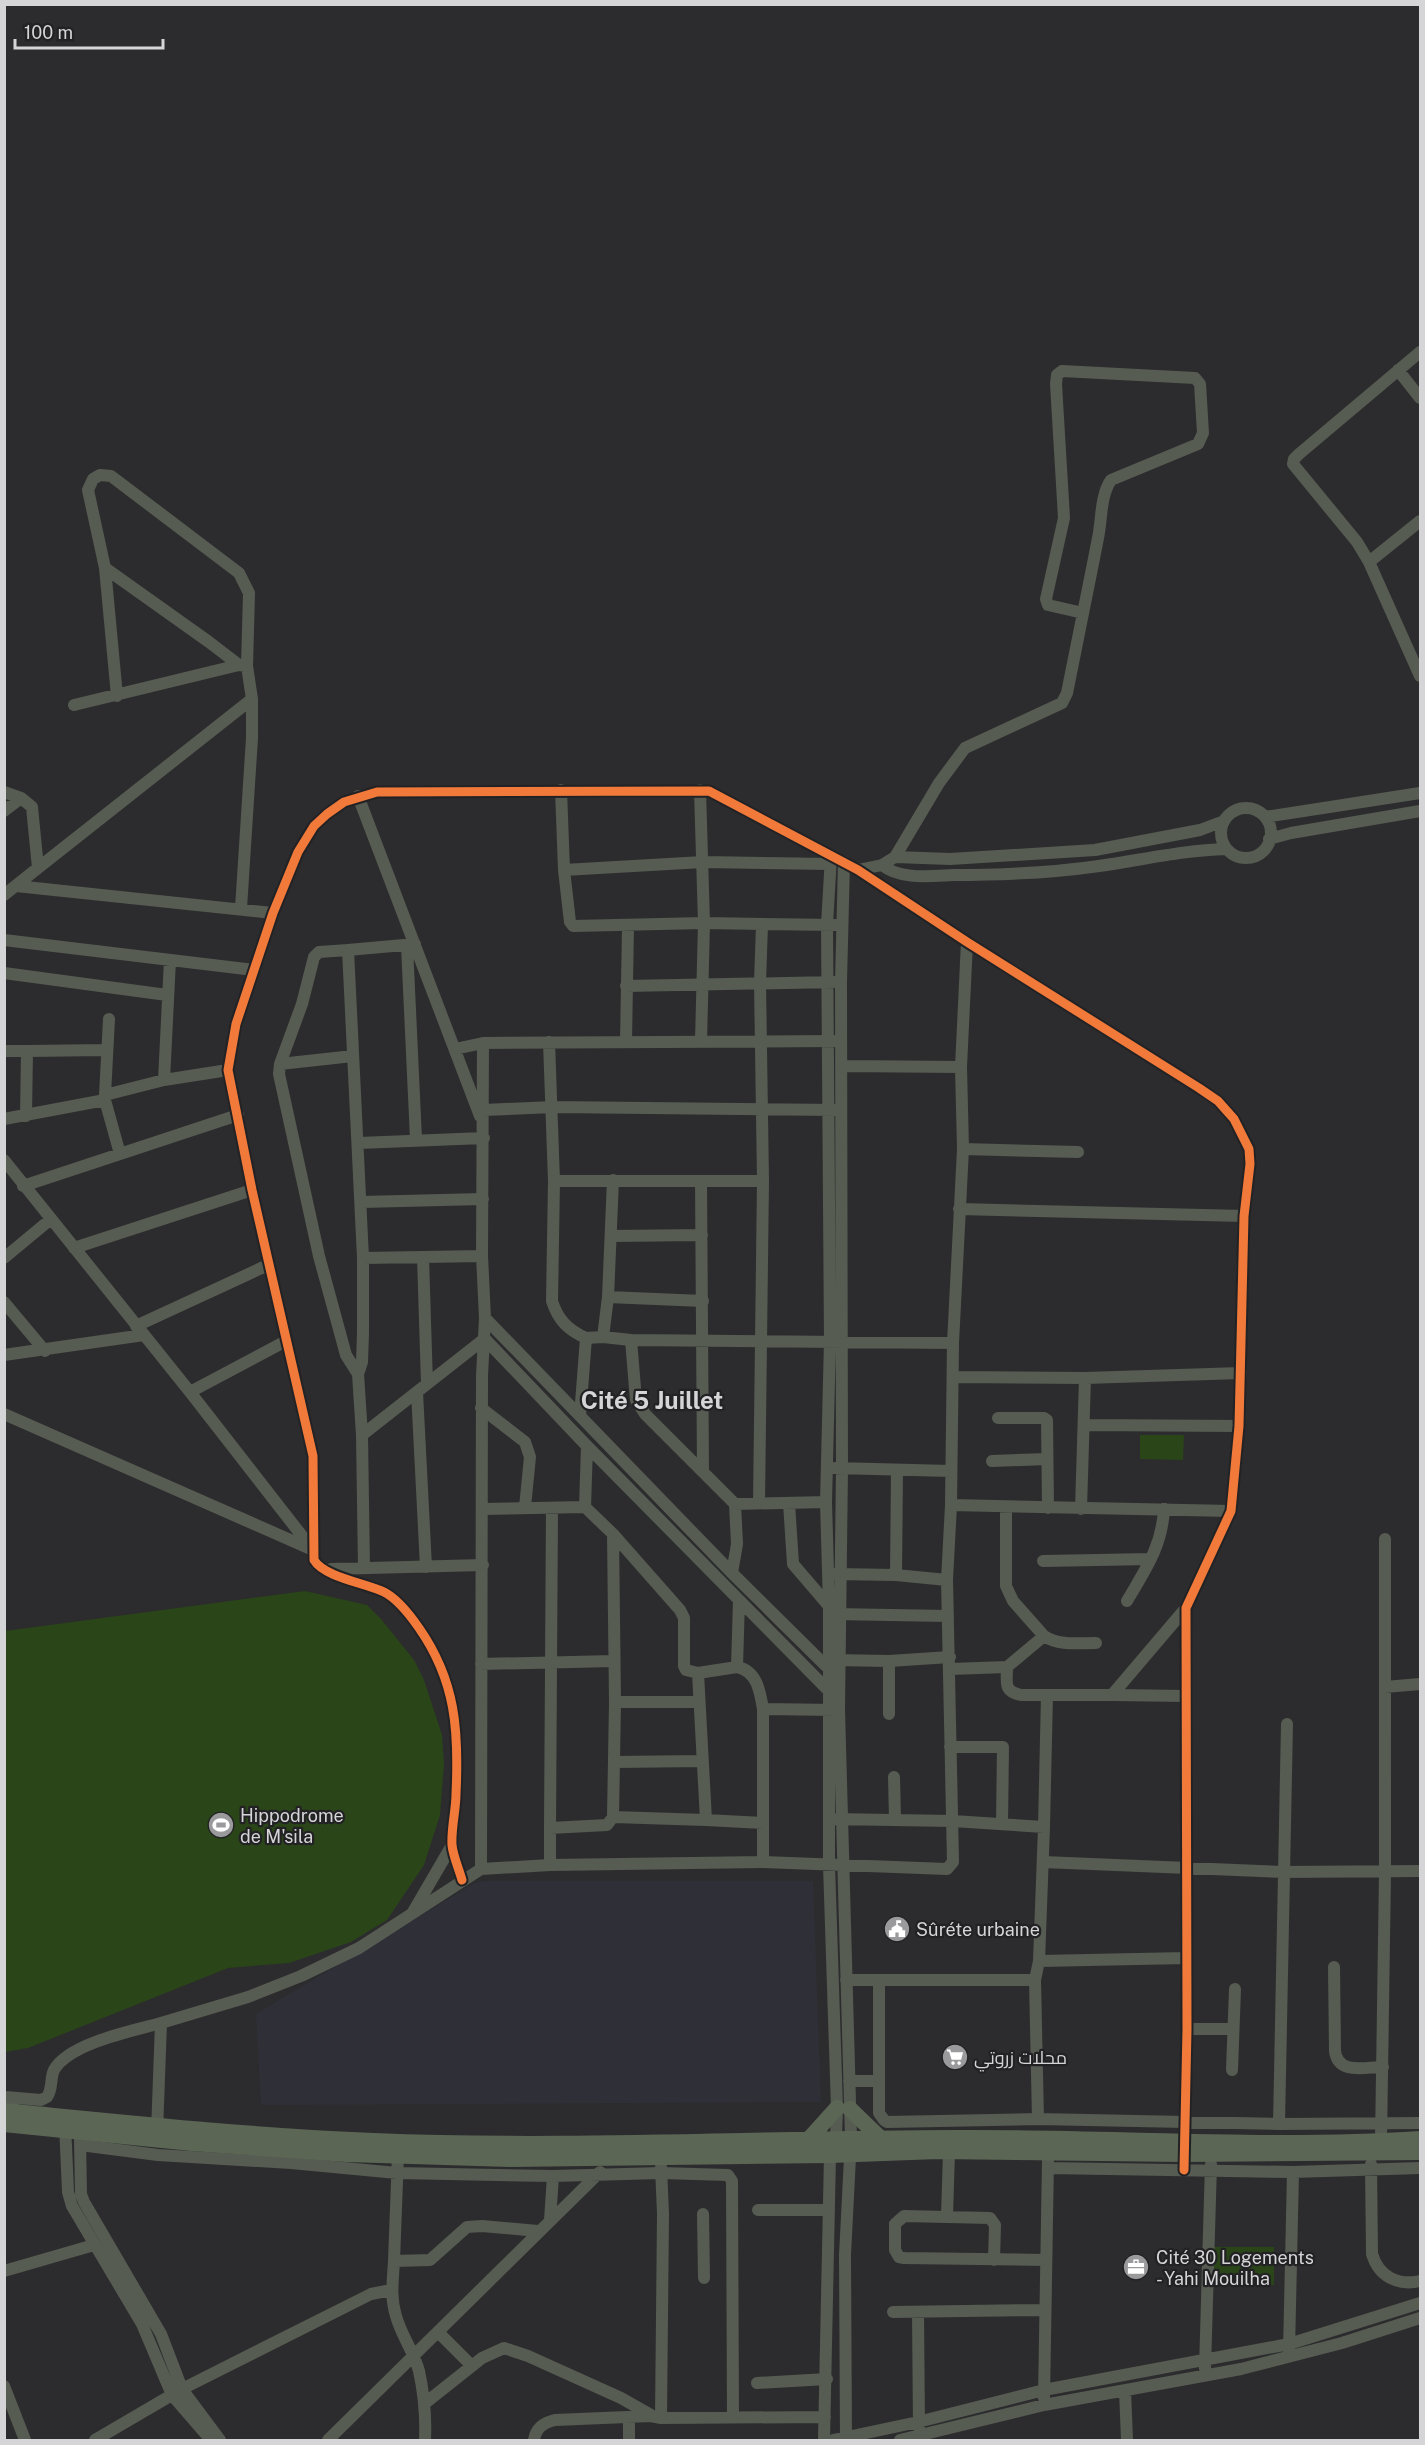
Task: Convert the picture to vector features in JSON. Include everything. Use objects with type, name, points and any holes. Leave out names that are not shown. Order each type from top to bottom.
[{"type":"main road","points":[[5,2108],[74,2129],[375,2141],[633,2144],[808,2139],[846,2143],[1054,2137],[1184,2155],[1211,2162],[1420,2152]]},
{"type":"main road","points":[[808,2139],[844,2108],[880,2138]]},
{"type":"main road","points":[[157,2133],[335,2153],[510,2159],[613,2158],[661,2165],[830,2155],[846,2143],[880,2138],[941,2141],[1048,2160],[1184,2155],[1374,2155],[1420,2139]]},
{"type":"street","points":[[1420,352],[1299,454],[1293,464],[1357,542],[1369,562],[1420,676]]},
{"type":"street","points":[[858,870],[882,866],[895,857],[939,783],[965,747],[1062,703],[1067,693],[1083,613],[1109,483],[1111,480],[1198,444],[1203,433],[1200,384],[1195,378],[1062,370],[1057,375],[1064,518],[1046,599],[1048,605],[1083,613]]},
{"type":"street","points":[[1398,370],[1420,398]]},
{"type":"street","points":[[117,696],[105,568],[88,490],[93,479],[100,475],[111,476],[239,573],[249,593],[243,666],[252,699],[252,738],[241,909]]},
{"type":"street","points":[[1369,562],[1420,521]]},
{"type":"street","points":[[105,568],[243,666]]},
{"type":"street","points":[[74,705],[243,666]]},
{"type":"street","points":[[4,895],[252,699]]},
{"type":"street","points":[[561,790],[564,870],[570,924],[576,926],[704,923],[842,925]]},
{"type":"street","points":[[700,790],[704,923],[701,1042]]},
{"type":"street","points":[[462,1880],[452,1845],[456,1795],[457,1724],[452,1696],[433,1648],[396,1601],[385,1593],[322,1569],[314,1560],[313,1456],[268,1265],[228,1070],[236,1024],[273,913],[298,852],[314,826],[344,802],[377,792],[700,790],[714,793],[830,860]]},
{"type":"street","points":[[4,792],[21,798],[32,807],[38,868]]},
{"type":"street","points":[[1265,817],[1420,793]]},
{"type":"street","points":[[358,796],[411,945],[483,1116]]},
{"type":"street","points":[[4,811],[21,798]]},
{"type":"street","points":[[895,857],[950,859],[1095,850],[1200,830],[1224,821],[1232,812],[1243,808],[1255,810],[1265,817],[1270,827],[1269,839],[1259,854],[1248,857],[1236,856],[1226,849],[1221,838],[1224,821]]},
{"type":"street","points":[[1269,839],[1291,832],[1420,811]]},
{"type":"street","points":[[882,866],[891,873],[920,876],[995,875],[1097,866],[1204,849],[1226,849]]},
{"type":"street","points":[[830,860],[827,925],[828,982],[834,1041],[836,1341],[842,1469],[833,1611],[833,1710],[835,1819],[842,1864],[849,2080],[844,2108]]},
{"type":"street","points":[[564,870],[703,862],[830,860],[844,862],[1218,1101],[1234,1119],[1249,1149],[1250,1164],[1244,1216],[1239,1426],[1232,1510],[1186,1608],[1112,1695]]},
{"type":"street","points":[[835,1110],[841,1066],[834,1041],[841,982],[844,862]]},
{"type":"street","points":[[16,886],[273,913]]},
{"type":"street","points":[[759,1503],[759,1342],[763,1181],[760,982],[762,925]]},
{"type":"street","points":[[626,1042],[628,926]]},
{"type":"street","points":[[4,940],[254,970]]},
{"type":"street","points":[[5,2108],[44,2100],[50,2093],[55,2068],[70,2055],[116,2036],[248,1996],[301,1976],[359,1948],[481,1869],[550,1865],[763,1862],[947,1869],[952,1862],[953,1821],[947,1580],[951,1505],[953,1343],[958,1209],[963,1149],[961,1067],[967,942]]},
{"type":"street","points":[[358,1374],[346,1355],[319,1256],[280,1084],[279,1064],[302,1004],[315,954],[411,945]]},
{"type":"street","points":[[411,945],[416,1139]]},
{"type":"street","points":[[348,950],[363,1258],[362,1362],[358,1374],[362,1435],[364,1568]]},
{"type":"street","points":[[164,1080],[170,960]]},
{"type":"street","points":[[4,974],[167,995]]},
{"type":"street","points":[[626,986],[841,982]]},
{"type":"street","points":[[109,1019],[105,1098],[120,1154]]},
{"type":"street","points":[[455,1049],[483,1043],[834,1041]]},
{"type":"street","points":[[549,1042],[554,1181],[552,1301],[556,1314],[571,1331],[586,1338],[631,1340],[953,1343]]},
{"type":"street","points":[[481,1869],[482,1408],[485,1318],[482,1256],[483,1043]]},
{"type":"street","points":[[4,1051],[106,1050]]},
{"type":"street","points":[[26,1116],[27,1051]]},
{"type":"street","points":[[279,1064],[353,1056]]},
{"type":"street","points":[[841,1066],[961,1067]]},
{"type":"street","points":[[4,1119],[105,1098],[164,1080],[228,1070]]},
{"type":"street","points":[[483,1116],[553,1107],[835,1110]]},
{"type":"street","points":[[23,1186],[238,1115]]},
{"type":"street","points":[[359,1143],[484,1138]]},
{"type":"street","points":[[963,1149],[1078,1152]]},
{"type":"street","points":[[6,1166],[190,1392],[313,1550]]},
{"type":"street","points":[[603,1337],[608,1297],[613,1180]]},
{"type":"street","points":[[554,1181],[763,1181]]},
{"type":"street","points":[[701,1181],[702,1471]]},
{"type":"street","points":[[74,1248],[252,1190]]},
{"type":"street","points":[[361,1202],[483,1198]]},
{"type":"street","points":[[958,1209],[1244,1216]]},
{"type":"street","points":[[4,1258],[51,1219]]},
{"type":"street","points":[[611,1236],[702,1235]]},
{"type":"street","points":[[363,1258],[482,1256]]},
{"type":"street","points":[[423,1257],[422,1388],[426,1567]]},
{"type":"street","points":[[4,1355],[45,1351],[140,1331],[268,1265]]},
{"type":"street","points":[[608,1297],[703,1301]]},
{"type":"street","points":[[4,1302],[45,1351]]},
{"type":"street","points":[[485,1318],[735,1576],[833,1663],[890,1661],[1007,1668],[1044,1636]]},
{"type":"street","points":[[576,1435],[584,1419],[586,1338]]},
{"type":"street","points":[[362,1435],[484,1339]]},
{"type":"street","points":[[484,1339],[828,1690]]},
{"type":"street","points":[[631,1340],[636,1400],[645,1414],[735,1504],[737,1545],[735,1576],[730,1589]]},
{"type":"street","points":[[190,1392],[286,1341]]},
{"type":"street","points":[[835,1574],[826,1502],[836,1341]]},
{"type":"street","points":[[954,1377],[1085,1378],[1241,1373]]},
{"type":"street","points":[[1081,1509],[1085,1378]]},
{"type":"street","points":[[482,1408],[525,1442],[529,1450],[525,1507]]},
{"type":"street","points":[[4,1414],[313,1550]]},
{"type":"street","points":[[998,1418],[1044,1418],[1048,1424],[1048,1508]]},
{"type":"street","points":[[1084,1425],[1239,1426]]},
{"type":"street","points":[[585,1507],[587,1446]]},
{"type":"street","points":[[992,1461],[1047,1459]]},
{"type":"street","points":[[827,1468],[951,1471]]},
{"type":"street","points":[[896,1575],[897,1470]]},
{"type":"street","points":[[735,1504],[826,1502]]},
{"type":"street","points":[[789,1503],[793,1564],[833,1611],[948,1616]]},
{"type":"street","points":[[951,1505],[1232,1510]]},
{"type":"street","points":[[483,1509],[585,1507],[680,1610],[684,1618],[684,1666],[691,1673],[737,1667],[749,1672],[759,1686],[764,1708],[763,1862]]},
{"type":"street","points":[[1006,1507],[1006,1586],[1012,1601],[1044,1636],[1059,1643],[1096,1643]]},
{"type":"street","points":[[550,1865],[552,1508]]},
{"type":"street","points":[[1127,1601],[1151,1559],[1163,1531],[1164,1509]]},
{"type":"street","points":[[550,1828],[608,1825],[614,1817],[615,1702],[612,1534]]},
{"type":"street","points":[[1385,1539],[1383,2067],[1381,2123],[1374,2155],[1372,2254],[1380,2271],[1399,2283],[1420,2282]]},
{"type":"street","points":[[1043,1561],[1151,1559]]},
{"type":"street","points":[[322,1569],[483,1565]]},
{"type":"street","points":[[835,1574],[896,1575],[947,1580]]},
{"type":"street","points":[[737,1667],[739,1600]]},
{"type":"street","points":[[1184,2155],[1186,1608]]},
{"type":"street","points":[[481,1664],[614,1661]]},
{"type":"street","points":[[889,1714],[890,1661]]},
{"type":"street","points":[[833,1663],[828,1690],[833,1710]]},
{"type":"street","points":[[1007,1668],[1007,1685],[1011,1693],[1186,1696]]},
{"type":"street","points":[[699,1673],[698,1702],[706,1821]]},
{"type":"street","points":[[1385,1687],[1420,1684]]},
{"type":"street","points":[[1038,2119],[1035,1980],[1040,1961],[1047,1695]]},
{"type":"street","points":[[615,1702],[698,1702]]},
{"type":"street","points":[[764,1708],[833,1710]]},
{"type":"street","points":[[1280,2124],[1287,1724]]},
{"type":"street","points":[[950,1747],[1003,1747],[1002,1824]]},
{"type":"street","points":[[615,1762],[701,1761]]},
{"type":"street","points":[[894,1777],[895,1819]]},
{"type":"street","points":[[614,1817],[763,1823]]},
{"type":"street","points":[[835,1819],[953,1821],[1044,1827]]},
{"type":"street","points":[[835,1819],[829,1864],[846,2143],[844,2255],[846,2439]]},
{"type":"street","points":[[413,1913],[452,1845]]},
{"type":"street","points":[[1043,1862],[1283,1872],[1420,1871]]},
{"type":"street","points":[[1040,1961],[1186,1958]]},
{"type":"street","points":[[1334,1966],[1337,2061],[1345,2067],[1383,2067]]},
{"type":"street","points":[[846,1980],[1035,1980]]},
{"type":"street","points":[[879,1980],[879,2113],[884,2120],[941,2141],[1038,2119],[1280,2124],[1420,2123]]},
{"type":"street","points":[[1232,2070],[1234,1989]]},
{"type":"street","points":[[157,2133],[161,2023]]},
{"type":"street","points":[[1186,2029],[1233,2029]]},
{"type":"street","points":[[849,2080],[879,2081]]},
{"type":"street","points":[[74,2129],[158,2155],[291,2163],[397,2173],[553,2176],[598,2174],[661,2165],[726,2174],[731,2178],[733,2417]]},
{"type":"street","points":[[74,2129],[68,2192],[72,2206],[142,2324],[177,2392],[211,2440]]},
{"type":"street","points":[[74,2129],[81,2194],[84,2202],[161,2334],[177,2392],[220,2440]]},
{"type":"street","points":[[941,2141],[947,2216]]},
{"type":"street","points":[[398,2155],[391,2290],[396,2317],[414,2356],[424,2404],[425,2440]]},
{"type":"street","points":[[824,2440],[830,2155]]},
{"type":"street","points":[[1205,2376],[1211,2162],[1293,2172],[1374,2155],[1420,2168]]},
{"type":"street","points":[[328,2440],[613,2158]]},
{"type":"street","points":[[1044,2405],[1048,2160]]},
{"type":"street","points":[[656,2417],[661,2165]]},
{"type":"street","points":[[1288,2358],[1293,2172]]},
{"type":"street","points":[[550,2220],[553,2176]]},
{"type":"street","points":[[758,2210],[830,2210]]},
{"type":"street","points":[[703,2214],[704,2278]]},
{"type":"street","points":[[994,2260],[994,2221],[990,2218],[901,2217],[895,2224],[897,2254],[904,2258],[994,2260],[1046,2260]]},
{"type":"street","points":[[394,2261],[430,2260],[461,2230],[472,2226],[538,2231]]},
{"type":"street","points":[[4,2271],[94,2245]]},
{"type":"street","points":[[95,2440],[113,2436],[177,2392],[371,2294],[391,2290]]},
{"type":"street","points":[[833,2440],[918,2422],[1044,2390],[1289,2344],[1420,2303]]},
{"type":"street","points":[[893,2312],[1044,2310]]},
{"type":"street","points":[[918,2313],[919,2436]]},
{"type":"street","points":[[900,2440],[1044,2405],[1205,2376],[1288,2358],[1420,2318]]},
{"type":"street","points":[[1369,2319],[1373,2333]]},
{"type":"street","points":[[438,2332],[472,2366]]},
{"type":"street","points":[[424,2404],[472,2366],[504,2348],[621,2398],[656,2417]]},
{"type":"street","points":[[757,2384],[827,2379]]},
{"type":"street","points":[[4,2386],[25,2440]]},
{"type":"street","points":[[1125,2390],[1127,2440]]},
{"type":"street","points":[[629,2417],[629,2440]]},
{"type":"street","points":[[534,2440],[538,2429],[544,2423],[555,2420],[629,2417],[825,2417]]},
{"type":"shaded area","points":[[484,1881],[813,1881],[821,2102],[261,2105],[256,2014],[475,1883]]},
{"type":"green space","points":[[1140,1435],[1184,1435],[1183,1460],[1140,1459]]},
{"type":"green space","name":"Hippodrome de M'sila","points":[[305,1591],[367,1605],[414,1660],[424,1680],[442,1735],[444,1764],[440,1815],[424,1865],[387,1920],[351,1942],[289,1963],[228,1968],[28,2048],[5,2052],[5,1631]]},
{"type":"green space","points":[[1209,2247],[1274,2247],[1274,2285],[1208,2285]]},
{"type":"cycle path","points":[[462,1880],[452,1845],[457,1771],[455,1728],[448,1687],[441,1667],[419,1628],[394,1599],[384,1592],[326,1571],[314,1560],[313,1456],[252,1190],[228,1070],[236,1024],[273,913],[298,852],[314,826],[344,802],[377,792],[709,791],[858,870],[967,942],[1199,1088],[1218,1101],[1234,1119],[1249,1149],[1250,1164],[1244,1216],[1239,1426],[1231,1511],[1186,1608],[1187,2029],[1184,2170]]},
{"type":"place","name":"Hippodrome de M'sila","points":[[221,1825]]},
{"type":"place","name":"Sûréte urbaine","points":[[897,1929]]},
{"type":"place","name":"محلات زروتي","points":[[955,2057]]},
{"type":"place","name":"Cité 30 Logements - Yahi Mouilha","points":[[1136,2267]]},
{"type":"district","name":"Cité 5 Juillet","points":[[652,1400]]}]
